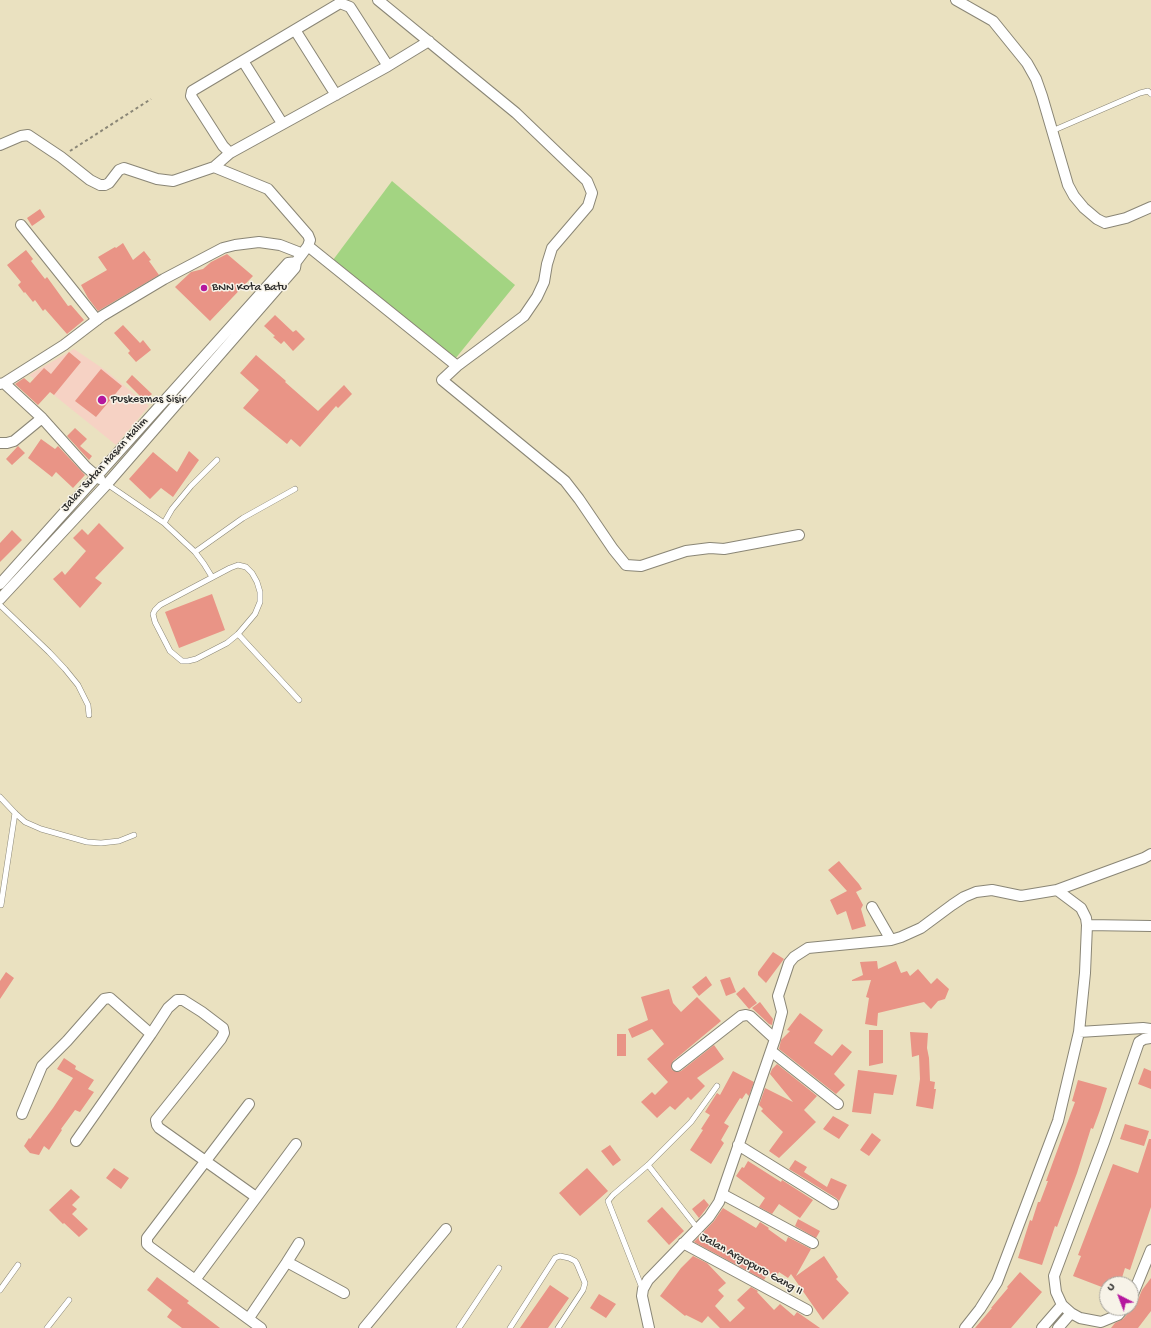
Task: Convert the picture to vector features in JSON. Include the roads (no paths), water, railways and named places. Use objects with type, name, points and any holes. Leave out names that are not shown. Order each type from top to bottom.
[{"type":"street","points":[[378,0],[516,113],[587,181],[592,194],[588,206],[552,248],[547,264],[544,282],[538,297],[524,316],[442,380],[565,481],[579,499],[613,550],[626,566],[641,566],[686,551],[710,548],[724,550],[799,534]]},
{"type":"street","points":[[956,0],[993,21],[1027,63],[1036,79],[1068,184],[1074,196],[1084,208],[1097,219],[1105,223],[1115,221],[1151,206]]},
{"type":"street","points":[[230,153],[223,146],[191,96],[192,91],[340,3],[350,6],[388,66]]},
{"type":"street","points":[[295,30],[336,95]]},
{"type":"street","points":[[0,145],[21,136],[28,135],[90,180],[100,185],[109,183],[118,170],[124,168],[157,179],[173,181],[214,167],[230,153],[388,66],[429,41]]},
{"type":"street","points":[[243,61],[282,123]]},
{"type":"street","points":[[0,584],[288,263],[303,253],[310,240],[308,235],[268,190],[214,167]]},
{"type":"street","points":[[21,225],[97,320]]},
{"type":"street","points":[[107,484],[96,476],[42,418],[2,384],[64,345],[97,320],[164,279],[223,248],[258,242],[280,245],[303,253],[452,371]]},
{"type":"street","name":"Jalan Sutan Hasan Halim","points":[[0,599],[107,484],[295,268],[303,253]]},
{"type":"street","points":[[0,443],[14,441],[42,418]]},
{"type":"street","points":[[649,1328],[642,1296],[643,1289],[648,1280],[698,1229],[715,1209],[722,1194],[775,1039],[782,1012],[778,996],[790,963],[794,957],[808,948],[891,940],[902,937],[921,928],[964,897],[976,892],[992,890],[1021,896],[1057,890],[1144,858],[1151,854]]},
{"type":"street","points":[[965,1328],[997,1282],[1058,1121],[1079,1032],[1085,973],[1086,918],[1081,908],[1057,890]]},
{"type":"street","points":[[872,907],[891,940]]},
{"type":"street","points":[[1087,925],[1151,926]]},
{"type":"street","points":[[22,1114],[42,1066],[67,1041],[104,999],[110,998],[152,1034]]},
{"type":"street","points":[[76,1141],[152,1034],[168,1008],[172,1003],[180,999],[202,1012],[223,1028],[224,1033],[221,1039],[156,1120],[159,1128],[256,1197]]},
{"type":"street","points":[[676,1066],[741,1016],[750,1016],[775,1039]]},
{"type":"street","points":[[1079,1032],[1143,1028],[1151,1029]]},
{"type":"street","points":[[1116,1316],[1101,1322],[1080,1318],[1071,1313],[1062,1305],[1056,1292],[1054,1276],[1104,1143],[1139,1042],[1144,1039],[1151,1038]]},
{"type":"street","points":[[771,1051],[838,1104]]},
{"type":"street","points":[[248,1104],[147,1238],[147,1244],[150,1248],[261,1328]]},
{"type":"street","points":[[195,1280],[296,1144]]},
{"type":"street","points":[[738,1145],[833,1204]]},
{"type":"street","points":[[722,1194],[814,1243]]},
{"type":"street","points":[[364,1328],[446,1229]]},
{"type":"street","points":[[249,1318],[299,1243]]},
{"type":"street","name":"Jalan Argopuro Gang II","points":[[683,1243],[807,1310]]},
{"type":"street","points":[[1139,1279],[1151,1250]]},
{"type":"street","points":[[287,1262],[344,1292]]},
{"type":"street","points":[[1042,1328],[1062,1305]]},
{"type":"street","points":[[1058,1328],[1071,1313]]},
{"type":"lane","points":[[1052,131],[1140,93],[1148,91],[1151,94]]},
{"type":"lane","points":[[164,524],[172,509],[191,486],[217,460]]},
{"type":"lane","points":[[107,484],[164,524],[195,552],[212,577]]},
{"type":"lane","points":[[195,552],[244,518],[295,489]]},
{"type":"lane","points":[[238,565],[246,567],[252,573],[257,582],[260,592],[260,602],[255,614],[238,634],[226,643],[196,659],[182,661],[170,651],[155,622],[153,614],[160,605],[212,577],[238,565]]},
{"type":"lane","points":[[0,605],[49,652],[78,685],[88,705],[89,715]]},
{"type":"lane","points":[[238,634],[299,700]]},
{"type":"lane","points":[[0,797],[15,814],[25,822],[41,829],[87,842],[101,843],[119,841],[134,835]]},
{"type":"lane","points":[[1,905],[15,814]]},
{"type":"lane","points":[[643,1289],[608,1201],[648,1165],[691,1122],[717,1086]]},
{"type":"lane","points":[[648,1165],[698,1229]]},
{"type":"lane","points":[[510,1328],[555,1258],[560,1256],[575,1261],[585,1283],[583,1290],[558,1328]]},
{"type":"lane","points":[[0,1290],[18,1265]]},
{"type":"lane","points":[[459,1328],[499,1268]]},
{"type":"lane","points":[[47,1328],[69,1300]]},
{"type":"place","name":"BNN Kota Batu","points":[[204,288]]},
{"type":"place","name":"Puskesmas Sisir","points":[[102,400]]}]
